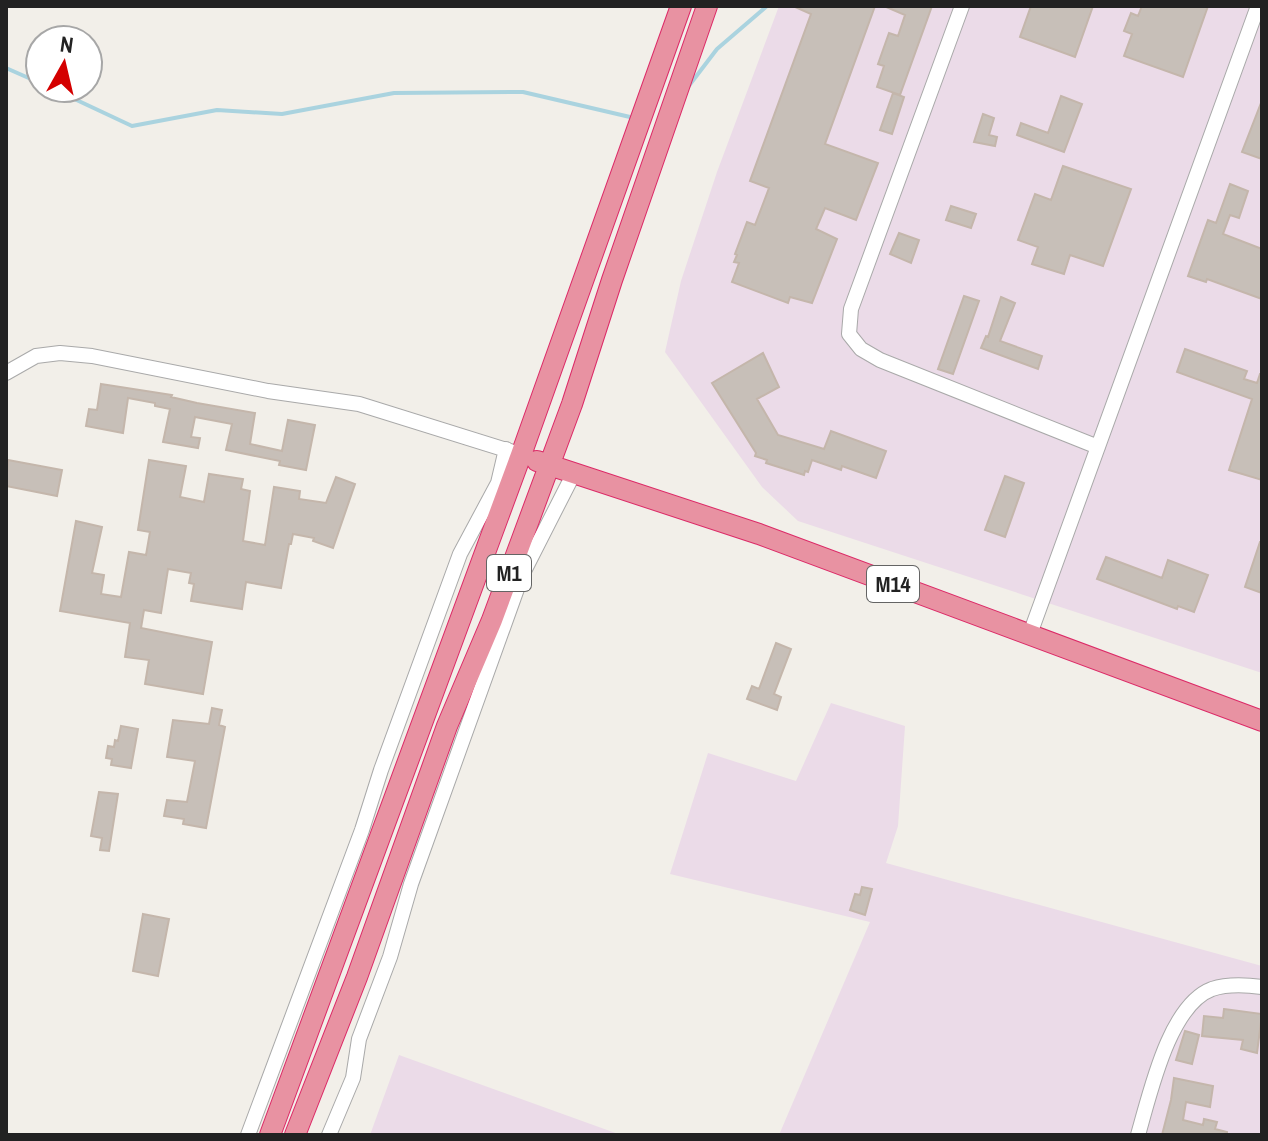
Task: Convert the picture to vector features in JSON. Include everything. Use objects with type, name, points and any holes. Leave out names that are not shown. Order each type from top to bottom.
[{"type":"highway","name":"M1","points":[[270,1135],[514,452],[681,6]]},
{"type":"highway","name":"M1","points":[[295,1135],[357,977],[447,726],[492,620],[549,465],[707,6]]},
{"type":"highway","name":"M14","points":[[514,452],[759,534],[1262,721]]},
{"type":"street","points":[[962,6],[851,309],[849,334],[861,349],[880,360],[1098,447]]},
{"type":"street","points":[[1030,634],[1258,6]]},
{"type":"street","points":[[6,373],[36,356],[60,353],[92,356],[268,391],[359,404],[514,452],[460,554],[362,830],[248,1135]]},
{"type":"street","points":[[329,1135],[353,1078],[359,1039],[390,957],[411,884],[522,575],[574,473]]},
{"type":"street","points":[[1138,1135],[1160,1064],[1182,1014],[1193,1001],[1212,989],[1262,987]]},
{"type":"shaded area","points":[[779,6],[1262,6],[1262,673],[798,521],[762,487],[665,352],[681,281],[717,172]]},
{"type":"shaded area","points":[[831,703],[905,726],[898,826],[886,863],[1262,966],[1262,1135],[779,1135],[870,922],[670,874],[708,753],[796,781]]},
{"type":"shaded area","points":[[399,1055],[621,1135],[370,1135]]},
{"type":"building","points":[[793,6],[875,6],[825,144],[878,163],[856,220],[825,208],[816,229],[837,239],[812,303],[790,297],[788,303],[732,282],[739,263],[734,262],[735,254],[747,222],[755,225],[769,188],[750,181],[811,14]]},
{"type":"building","points":[[884,6],[932,6],[900,95],[877,87],[884,66],[878,64],[889,33],[898,36],[905,15]]},
{"type":"building","points":[[1031,6],[1093,6],[1075,57],[1020,37]]},
{"type":"building","points":[[1142,6],[1208,6],[1183,77],[1124,56],[1132,34],[1124,31],[1131,13],[1138,16]]},
{"type":"building","points":[[893,93],[904,97],[892,134],[880,130]]},
{"type":"building","points":[[1061,96],[1082,104],[1064,152],[1017,135],[1021,123],[1048,133]]},
{"type":"building","points":[[1262,103],[1262,159],[1242,152]]},
{"type":"building","points":[[983,114],[994,118],[989,135],[997,137],[995,146],[974,142]]},
{"type":"building","points":[[1063,166],[1131,189],[1103,266],[1070,255],[1064,274],[1032,264],[1038,247],[1018,240],[1035,194],[1051,200]]},
{"type":"building","points":[[1230,184],[1248,191],[1239,218],[1230,215],[1223,234],[1262,249],[1262,299],[1207,279],[1206,282],[1188,276],[1208,220],[1216,223]]},
{"type":"building","points":[[951,206],[976,214],[971,228],[946,220]]},
{"type":"building","points":[[899,233],[919,240],[911,263],[890,254]]},
{"type":"building","points":[[964,296],[979,301],[953,374],[938,369]]},
{"type":"building","points":[[1001,297],[1015,303],[1000,341],[1042,356],[1038,369],[981,348],[988,337]]},
{"type":"building","points":[[1185,349],[1247,371],[1244,379],[1257,383],[1262,374],[1262,480],[1229,470],[1252,399],[1177,372]]},
{"type":"building","points":[[763,353],[779,387],[757,399],[778,435],[824,449],[831,431],[886,451],[876,478],[812,460],[804,475],[766,463],[767,460],[755,456],[712,383]]},
{"type":"building","points":[[101,384],[255,413],[250,444],[282,451],[288,420],[315,425],[306,470],[279,465],[280,461],[226,450],[232,424],[195,417],[191,437],[200,438],[198,448],[163,442],[170,409],[155,406],[155,403],[128,398],[123,433],[86,426],[89,409],[97,410]]},
{"type":"building","points":[[8,460],[62,470],[57,496],[6,486]]},
{"type":"building","points":[[149,460],[186,466],[180,497],[204,502],[209,474],[243,479],[241,489],[250,491],[243,541],[265,545],[274,487],[300,491],[299,499],[326,503],[336,477],[355,484],[333,548],[313,541],[314,538],[293,534],[281,588],[246,582],[242,609],[191,601],[194,584],[189,583],[191,573],[168,569],[161,613],[144,610],[141,628],[212,642],[203,694],[145,684],[149,660],[125,657],[130,623],[60,611],[76,521],[102,527],[92,573],[104,575],[101,594],[121,597],[129,552],[146,555],[150,532],[138,530]]},
{"type":"building","points":[[1005,476],[1024,483],[1005,537],[985,530]]},
{"type":"building","points":[[1262,542],[1262,593],[1245,587]]},
{"type":"building","points":[[1106,557],[1162,578],[1168,560],[1208,575],[1194,612],[1178,606],[1177,609],[1097,579]]},
{"type":"building","points":[[776,643],[791,649],[774,694],[781,697],[777,710],[747,699],[752,686],[759,689]]},
{"type":"building","points":[[212,708],[222,710],[219,725],[225,727],[206,828],[183,824],[184,819],[164,816],[167,800],[187,802],[195,761],[167,757],[173,720],[209,724]]},
{"type":"building","points":[[121,726],[138,729],[131,768],[111,765],[112,759],[106,758],[108,746],[114,747],[115,740],[118,741]]},
{"type":"building","points":[[99,792],[118,794],[109,851],[100,850],[102,838],[91,836]]},
{"type":"building","points":[[862,887],[872,889],[865,915],[850,910],[855,894],[860,895]]},
{"type":"building","points":[[143,914],[169,919],[158,976],[133,971]]},
{"type":"building","points":[[1224,1009],[1262,1014],[1257,1053],[1241,1049],[1243,1040],[1202,1036],[1204,1016],[1223,1018]]},
{"type":"building","points":[[1185,1031],[1199,1035],[1192,1064],[1176,1060]]},
{"type":"building","points":[[1174,1078],[1213,1086],[1210,1107],[1186,1102],[1183,1120],[1203,1125],[1204,1119],[1217,1122],[1215,1129],[1227,1132],[1227,1135],[1162,1135]]},
{"type":"waterway","points":[[688,87],[717,49],[767,6]]},
{"type":"waterway","points":[[6,68],[24,76]]},
{"type":"waterway","points":[[85,104],[132,126],[217,110],[282,114],[394,93],[523,92],[630,117]]}]
